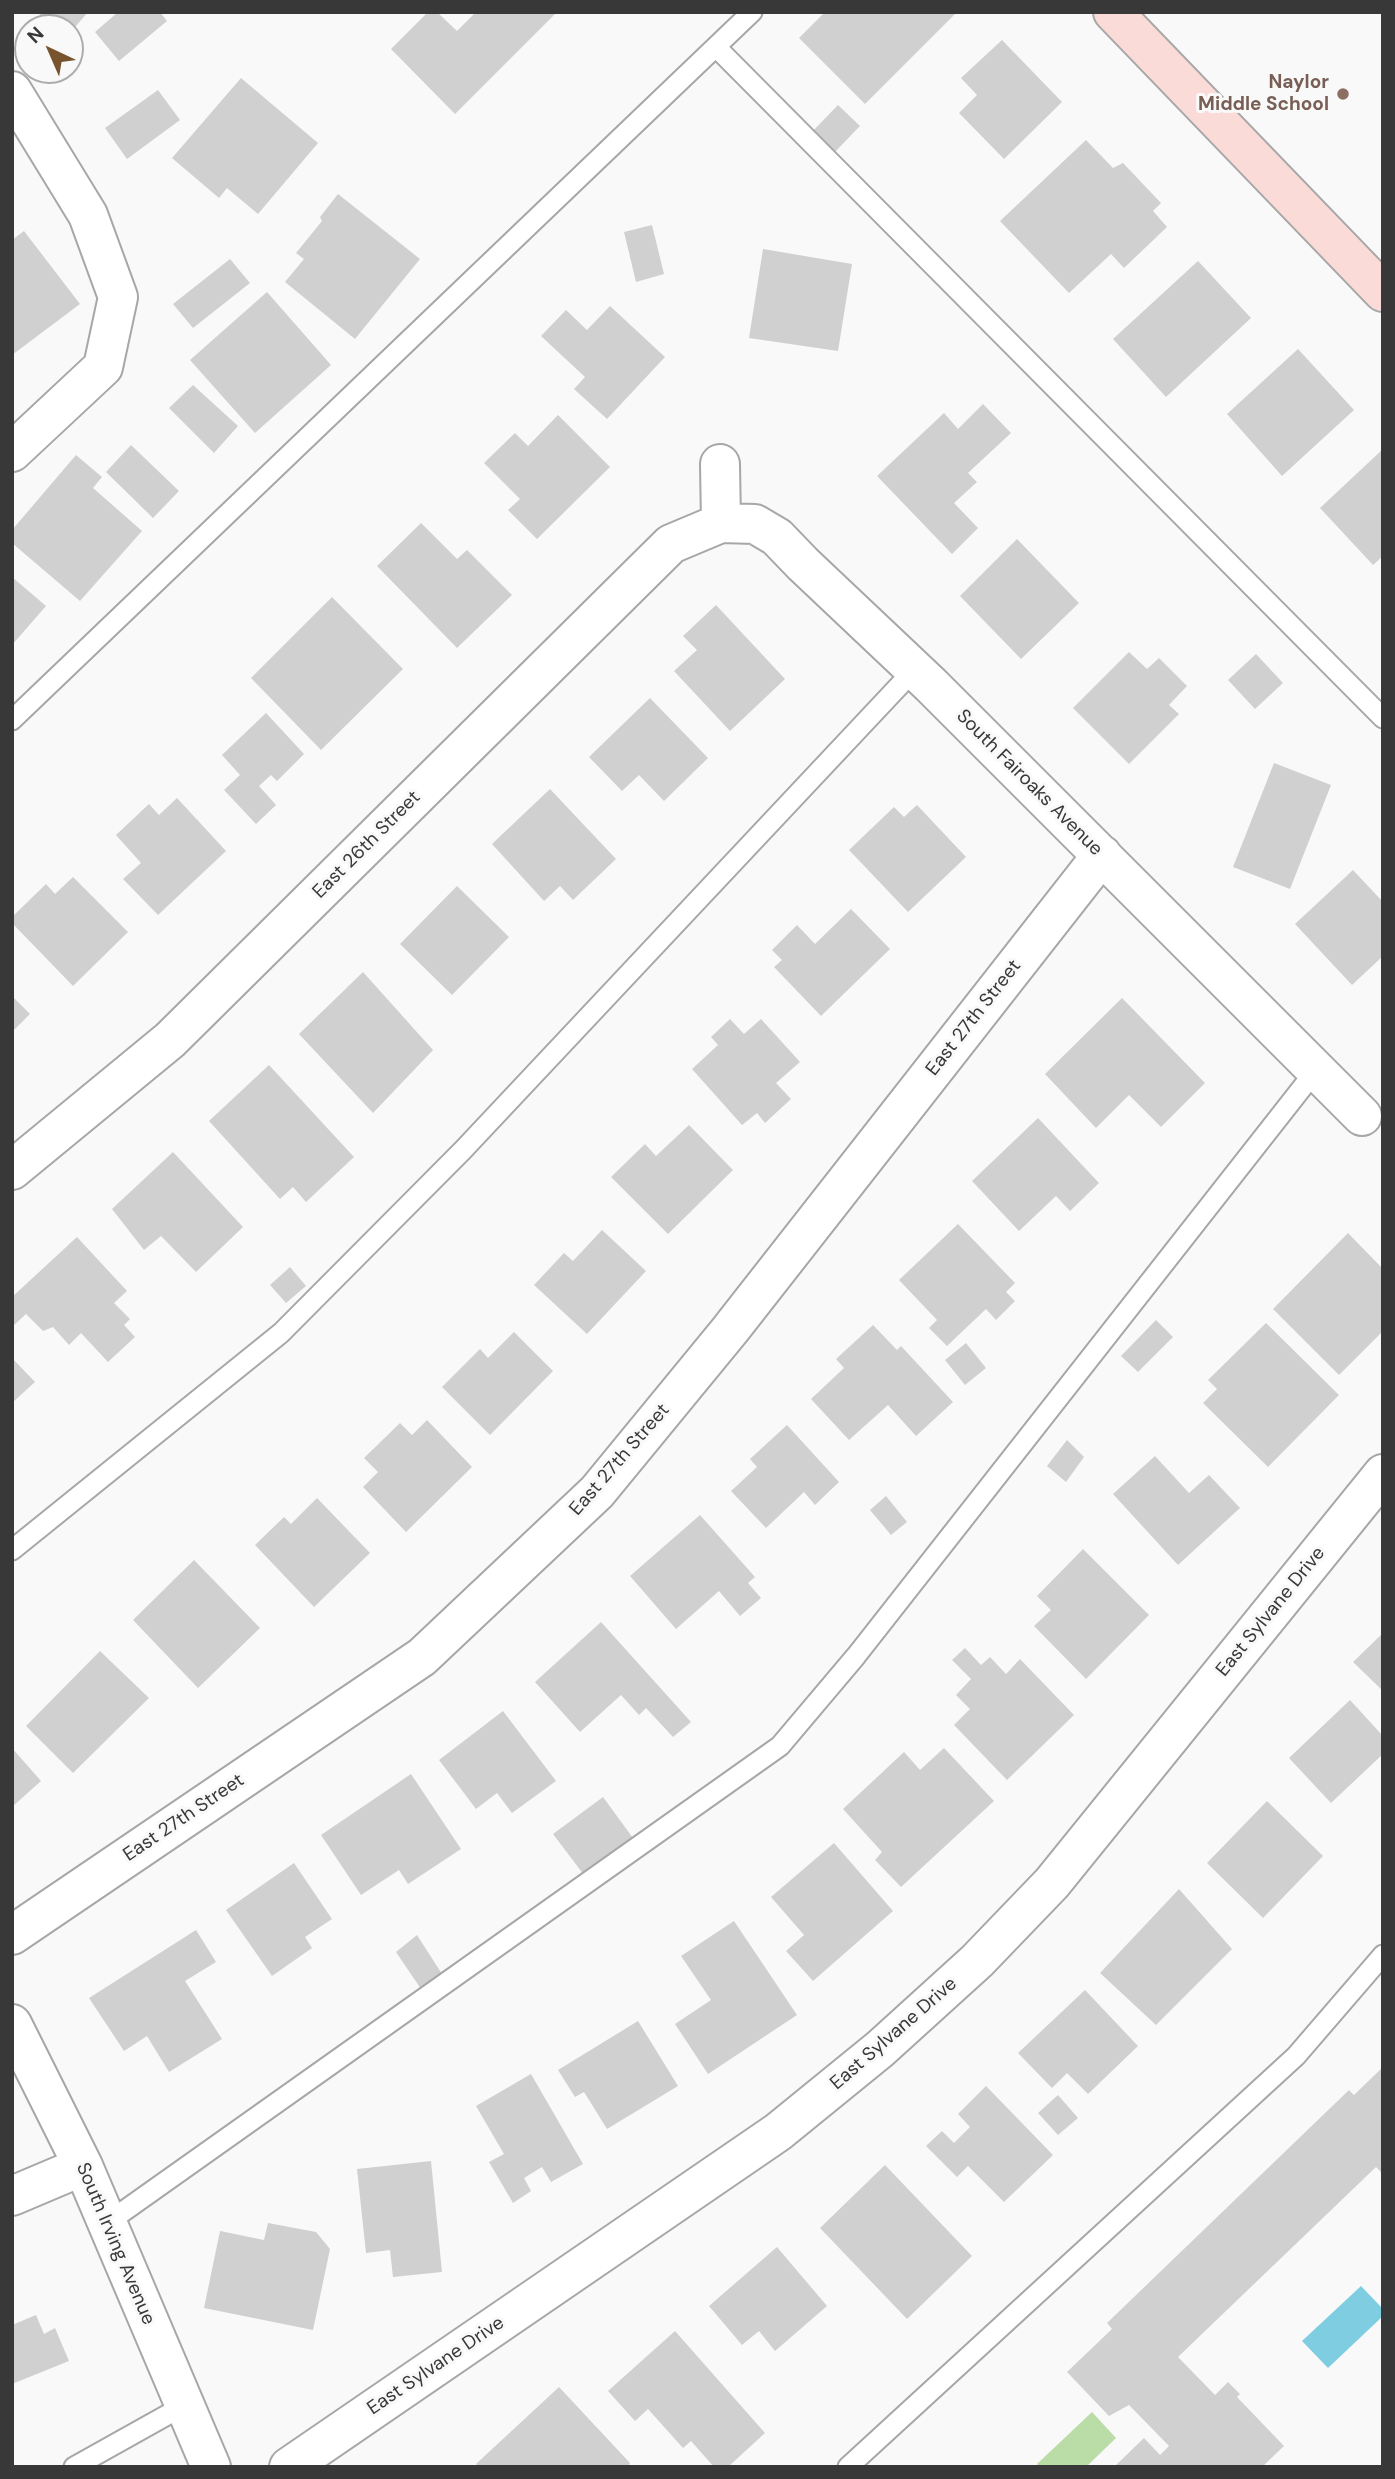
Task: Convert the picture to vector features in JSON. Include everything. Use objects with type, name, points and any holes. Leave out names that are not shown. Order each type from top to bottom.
[{"type":"street","points":[[1112,12],[1383,292]]},
{"type":"street","points":[[12,91],[88,215],[118,297],[103,367],[12,452]]},
{"type":"street","points":[[720,464],[720,523]]},
{"type":"street","name":"South Fairoaks Avenue","points":[[720,523],[755,524],[777,537],[1102,855],[1316,1070],[1376,1117]]},
{"type":"street","name":"East 26th Street","points":[[12,1170],[170,1040],[671,544],[720,523]]},
{"type":"street","name":"East 27th Street","points":[[12,1935],[422,1657],[597,1492],[730,1331],[1102,855]]},
{"type":"street","name":"East Sylvane Drive","points":[[289,2467],[778,2132],[880,2049],[977,1961],[1052,1883],[1383,1474]]},
{"type":"street","name":"South Irving Avenue","points":[[12,2024],[83,2166],[211,2467]]},
{"type":"street","points":[[12,2196],[83,2166]]},
{"type":"lane","points":[[12,720],[752,12]]},
{"type":"lane","points":[[716,47],[1383,718]]},
{"type":"lane","points":[[12,1550],[281,1333],[463,1150],[914,670]]},
{"type":"lane","points":[[107,2223],[779,1746],[856,1656],[1316,1070]]},
{"type":"lane","points":[[848,2467],[1296,2056],[1383,1955]]},
{"type":"lane","points":[[74,2467],[185,2405]]},
{"type":"green space","points":[[1092,2412],[1116,2438],[1086,2467],[1039,2467],[1037,2464]]},
{"type":"water","points":[[1361,2286],[1383,2309],[1383,2316],[1328,2368],[1302,2341]]},
{"type":"building","points":[[37,12],[88,12],[84,17],[84,14]]},
{"type":"building","points":[[118,12],[160,12],[167,21],[119,61],[95,32]]},
{"type":"building","points":[[428,12],[437,12],[457,31],[476,12],[557,12],[455,114],[391,49]]},
{"type":"building","points":[[825,12],[957,12],[865,104],[799,38]]},
{"type":"building","points":[[1002,40],[1062,102],[1004,159],[959,113],[977,95],[961,78]]},
{"type":"building","points":[[241,78],[318,143],[258,214],[227,188],[219,198],[172,158]]},
{"type":"building","points":[[158,90],[180,120],[127,159],[105,128]]},
{"type":"building","points":[[838,105],[860,126],[832,155],[810,134]]},
{"type":"building","points":[[1086,140],[1113,168],[1123,163],[1161,203],[1153,211],[1167,227],[1124,268],[1111,254],[1069,293],[1000,221]]},
{"type":"building","points":[[338,194],[420,259],[355,339],[285,282],[304,259],[296,253],[322,221],[320,217]]},
{"type":"building","points":[[652,225],[664,274],[636,282],[624,232]]},
{"type":"building","points":[[24,231],[80,304],[12,355],[12,240]]},
{"type":"building","points":[[763,249],[852,264],[838,351],[749,338]]},
{"type":"building","points":[[230,259],[250,283],[193,328],[173,304]]},
{"type":"building","points":[[1198,261],[1251,318],[1166,397],[1113,339]]},
{"type":"building","points":[[267,292],[331,365],[255,433],[190,360]]},
{"type":"building","points":[[610,306],[665,357],[607,419],[574,389],[585,377],[541,336],[566,310],[587,330]]},
{"type":"building","points":[[1298,349],[1354,410],[1282,476],[1227,414]]},
{"type":"building","points":[[193,385],[238,426],[214,453],[169,408]]},
{"type":"building","points":[[983,404],[1011,433],[968,473],[977,482],[954,503],[978,528],[952,554],[877,476],[944,413],[958,429]]},
{"type":"building","points":[[558,415],[610,467],[537,539],[508,510],[520,499],[484,463],[515,433],[528,446]]},
{"type":"building","points":[[131,445],[179,491],[153,518],[106,472]]},
{"type":"building","points":[[1383,449],[1383,556],[1373,565],[1320,508]]},
{"type":"building","points":[[76,455],[102,477],[93,488],[142,531],[80,601],[12,543],[12,530]]},
{"type":"building","points":[[421,523],[457,559],[467,550],[512,595],[457,648],[377,566]]},
{"type":"building","points":[[1017,539],[1079,603],[1021,659],[960,596]]},
{"type":"building","points":[[12,577],[46,606],[12,645]]},
{"type":"building","points":[[332,597],[403,669],[321,750],[251,678]]},
{"type":"building","points":[[716,605],[785,679],[730,731],[674,671],[697,650],[683,636]]},
{"type":"building","points":[[1129,652],[1147,669],[1159,658],[1187,686],[1169,705],[1179,714],[1129,764],[1073,708]]},
{"type":"building","points":[[1256,654],[1283,683],[1255,709],[1228,680]]},
{"type":"building","points":[[650,698],[708,758],[664,801],[639,775],[622,791],[589,757]]},
{"type":"building","points":[[266,713],[304,754],[277,781],[271,775],[259,786],[276,805],[256,824],[224,790],[240,775],[222,755]]},
{"type":"building","points":[[1274,763],[1331,785],[1290,889],[1233,867]]},
{"type":"building","points":[[550,789],[616,859],[573,900],[560,886],[544,901],[492,844]]},
{"type":"building","points":[[177,798],[226,851],[158,915],[123,879],[141,863],[116,835],[149,804],[159,815]]},
{"type":"building","points":[[917,805],[966,857],[908,912],[849,850],[894,807],[904,817]]},
{"type":"building","points":[[1353,870],[1383,902],[1383,956],[1352,985],[1295,924]]},
{"type":"building","points":[[73,877],[128,932],[73,986],[12,923],[12,917],[46,884],[55,894]]},
{"type":"building","points":[[457,886],[509,937],[452,995],[400,944]]},
{"type":"building","points":[[851,909],[890,949],[821,1016],[774,967],[782,960],[772,950],[797,925],[815,944]]},
{"type":"building","points":[[363,972],[433,1050],[373,1113],[299,1034]]},
{"type":"building","points":[[12,996],[30,1014],[12,1032]]},
{"type":"building","points":[[1122,998],[1205,1083],[1161,1127],[1129,1095],[1096,1128],[1045,1074]]},
{"type":"building","points":[[730,1019],[744,1034],[761,1019],[800,1062],[776,1083],[791,1099],[765,1123],[757,1113],[742,1125],[692,1069],[718,1045],[711,1037]]},
{"type":"building","points":[[269,1065],[354,1157],[306,1202],[293,1187],[280,1199],[209,1121]]},
{"type":"building","points":[[1038,1118],[1099,1183],[1070,1211],[1056,1196],[1019,1231],[972,1181]]},
{"type":"building","points":[[689,1125],[733,1170],[668,1234],[611,1177],[645,1144],[656,1156]]},
{"type":"building","points":[[173,1152],[243,1227],[196,1272],[161,1236],[144,1250],[112,1209]]},
{"type":"building","points":[[958,1224],[1015,1283],[1006,1292],[1015,1301],[996,1320],[986,1309],[947,1346],[929,1328],[937,1320],[899,1280]]},
{"type":"building","points":[[602,1230],[646,1271],[587,1334],[534,1285],[564,1253],[573,1261]]},
{"type":"building","points":[[1348,1233],[1383,1269],[1383,1331],[1339,1375],[1273,1309]]},
{"type":"building","points":[[77,1237],[127,1291],[114,1303],[130,1319],[124,1325],[135,1337],[108,1362],[81,1333],[69,1345],[53,1327],[43,1331],[26,1314],[12,1327],[12,1297]]},
{"type":"building","points":[[290,1267],[306,1286],[286,1303],[270,1285]]},
{"type":"building","points":[[1156,1320],[1173,1337],[1138,1372],[1121,1356]]},
{"type":"building","points":[[1266,1323],[1339,1395],[1268,1467],[1203,1403],[1217,1389],[1208,1380]]},
{"type":"building","points":[[873,1325],[897,1350],[901,1346],[953,1402],[916,1436],[888,1405],[849,1440],[811,1399],[844,1368],[836,1359]]},
{"type":"building","points":[[514,1332],[553,1371],[490,1435],[442,1387],[480,1349],[488,1358]]},
{"type":"building","points":[[966,1343],[986,1368],[965,1385],[945,1360]]},
{"type":"building","points":[[12,1358],[35,1382],[12,1403]]},
{"type":"building","points":[[427,1420],[472,1467],[406,1532],[363,1487],[378,1472],[364,1458],[400,1423],[412,1435]]},
{"type":"building","points":[[787,1425],[839,1482],[815,1505],[804,1492],[766,1528],[731,1491],[757,1467],[750,1459]]},
{"type":"building","points":[[1067,1440],[1084,1457],[1066,1482],[1047,1466]]},
{"type":"building","points":[[1155,1456],[1189,1493],[1209,1475],[1240,1508],[1178,1565],[1113,1494]]},
{"type":"building","points":[[886,1496],[907,1522],[891,1535],[870,1510]]},
{"type":"building","points":[[317,1498],[370,1553],[314,1607],[255,1545],[284,1517],[291,1524]]},
{"type":"building","points":[[700,1515],[755,1577],[748,1583],[761,1598],[740,1616],[719,1591],[676,1629],[630,1576]]},
{"type":"building","points":[[1083,1549],[1149,1615],[1086,1679],[1034,1626],[1051,1610],[1037,1596]]},
{"type":"building","points":[[194,1560],[260,1628],[198,1688],[133,1620]]},
{"type":"building","points":[[601,1622],[691,1722],[673,1737],[646,1708],[639,1715],[621,1695],[580,1732],[535,1682]]},
{"type":"building","points":[[1383,1633],[1383,1691],[1353,1662]]},
{"type":"building","points":[[965,1648],[981,1665],[990,1657],[1006,1674],[1020,1659],[1074,1715],[1007,1780],[954,1725],[970,1709],[956,1695],[971,1679],[952,1660]]},
{"type":"building","points":[[100,1651],[149,1698],[73,1773],[26,1726]]},
{"type":"building","points":[[1350,1700],[1383,1736],[1383,1754],[1331,1803],[1289,1758]]},
{"type":"building","points":[[503,1711],[556,1781],[512,1813],[497,1793],[476,1809],[439,1760]]},
{"type":"building","points":[[12,1748],[41,1781],[12,1807]]},
{"type":"building","points":[[944,1748],[994,1801],[901,1887],[875,1860],[882,1852],[843,1809],[904,1752],[920,1770]]},
{"type":"building","points":[[411,1774],[461,1849],[408,1884],[399,1870],[361,1895],[321,1835]]},
{"type":"building","points":[[603,1797],[633,1838],[584,1875],[553,1834]]},
{"type":"building","points":[[1267,1801],[1323,1856],[1263,1918],[1207,1863]]},
{"type":"building","points":[[834,1843],[893,1911],[813,1981],[786,1951],[804,1935],[771,1897]]},
{"type":"building","points":[[294,1863],[332,1919],[305,1937],[312,1948],[272,1976],[226,1910]]},
{"type":"building","points":[[1179,1889],[1232,1949],[1156,2025],[1100,1973]]},
{"type":"building","points":[[734,1921],[797,2015],[708,2074],[675,2024],[711,2000],[681,1956]]},
{"type":"building","points":[[196,1930],[216,1962],[185,1981],[222,2039],[169,2072],[147,2036],[124,2051],[89,1998]]},
{"type":"building","points":[[417,1935],[442,1974],[421,1989],[396,1952]]},
{"type":"building","points":[[1085,1990],[1138,2046],[1088,2094],[1067,2073],[1052,2088],[1018,2053]]},
{"type":"building","points":[[638,2021],[678,2086],[607,2129],[584,2092],[575,2097],[558,2070]]},
{"type":"building","points":[[1383,2067],[1383,2174],[1376,2167],[1178,2357],[1215,2395],[1228,2382],[1240,2394],[1237,2397],[1284,2446],[1262,2467],[1114,2467],[1144,2438],[1160,2455],[1169,2446],[1129,2405],[1109,2416],[1067,2372],[1112,2329],[1107,2323],[1349,2090],[1354,2095]]},
{"type":"building","points":[[531,2074],[583,2164],[551,2182],[542,2167],[524,2178],[531,2191],[513,2203],[489,2162],[504,2154],[476,2106]]},
{"type":"building","points":[[986,2086],[1053,2155],[1004,2202],[968,2166],[957,2177],[926,2146],[942,2131],[954,2143],[970,2127],[958,2114]]},
{"type":"building","points":[[1058,2095],[1078,2118],[1058,2135],[1038,2113]]},
{"type":"building","points":[[431,2161],[442,2272],[393,2277],[390,2250],[366,2253],[357,2169]]},
{"type":"building","points":[[885,2165],[972,2256],[907,2319],[820,2228]]},
{"type":"building","points":[[268,2223],[316,2232],[330,2249],[313,2330],[204,2308],[220,2231],[264,2240]]},
{"type":"building","points":[[777,2247],[827,2306],[775,2351],[759,2331],[742,2345],[709,2306]]},
{"type":"building","points":[[36,2315],[44,2334],[55,2328],[69,2361],[12,2384],[12,2325]]},
{"type":"building","points":[[675,2331],[765,2433],[728,2467],[714,2467],[691,2441],[683,2448],[648,2409],[635,2421],[608,2391]]},
{"type":"building","points":[[559,2387],[630,2463],[628,2467],[479,2467],[476,2464]]},
{"type":"place","name":"Naylor Middle School","points":[[1343,94]]}]
